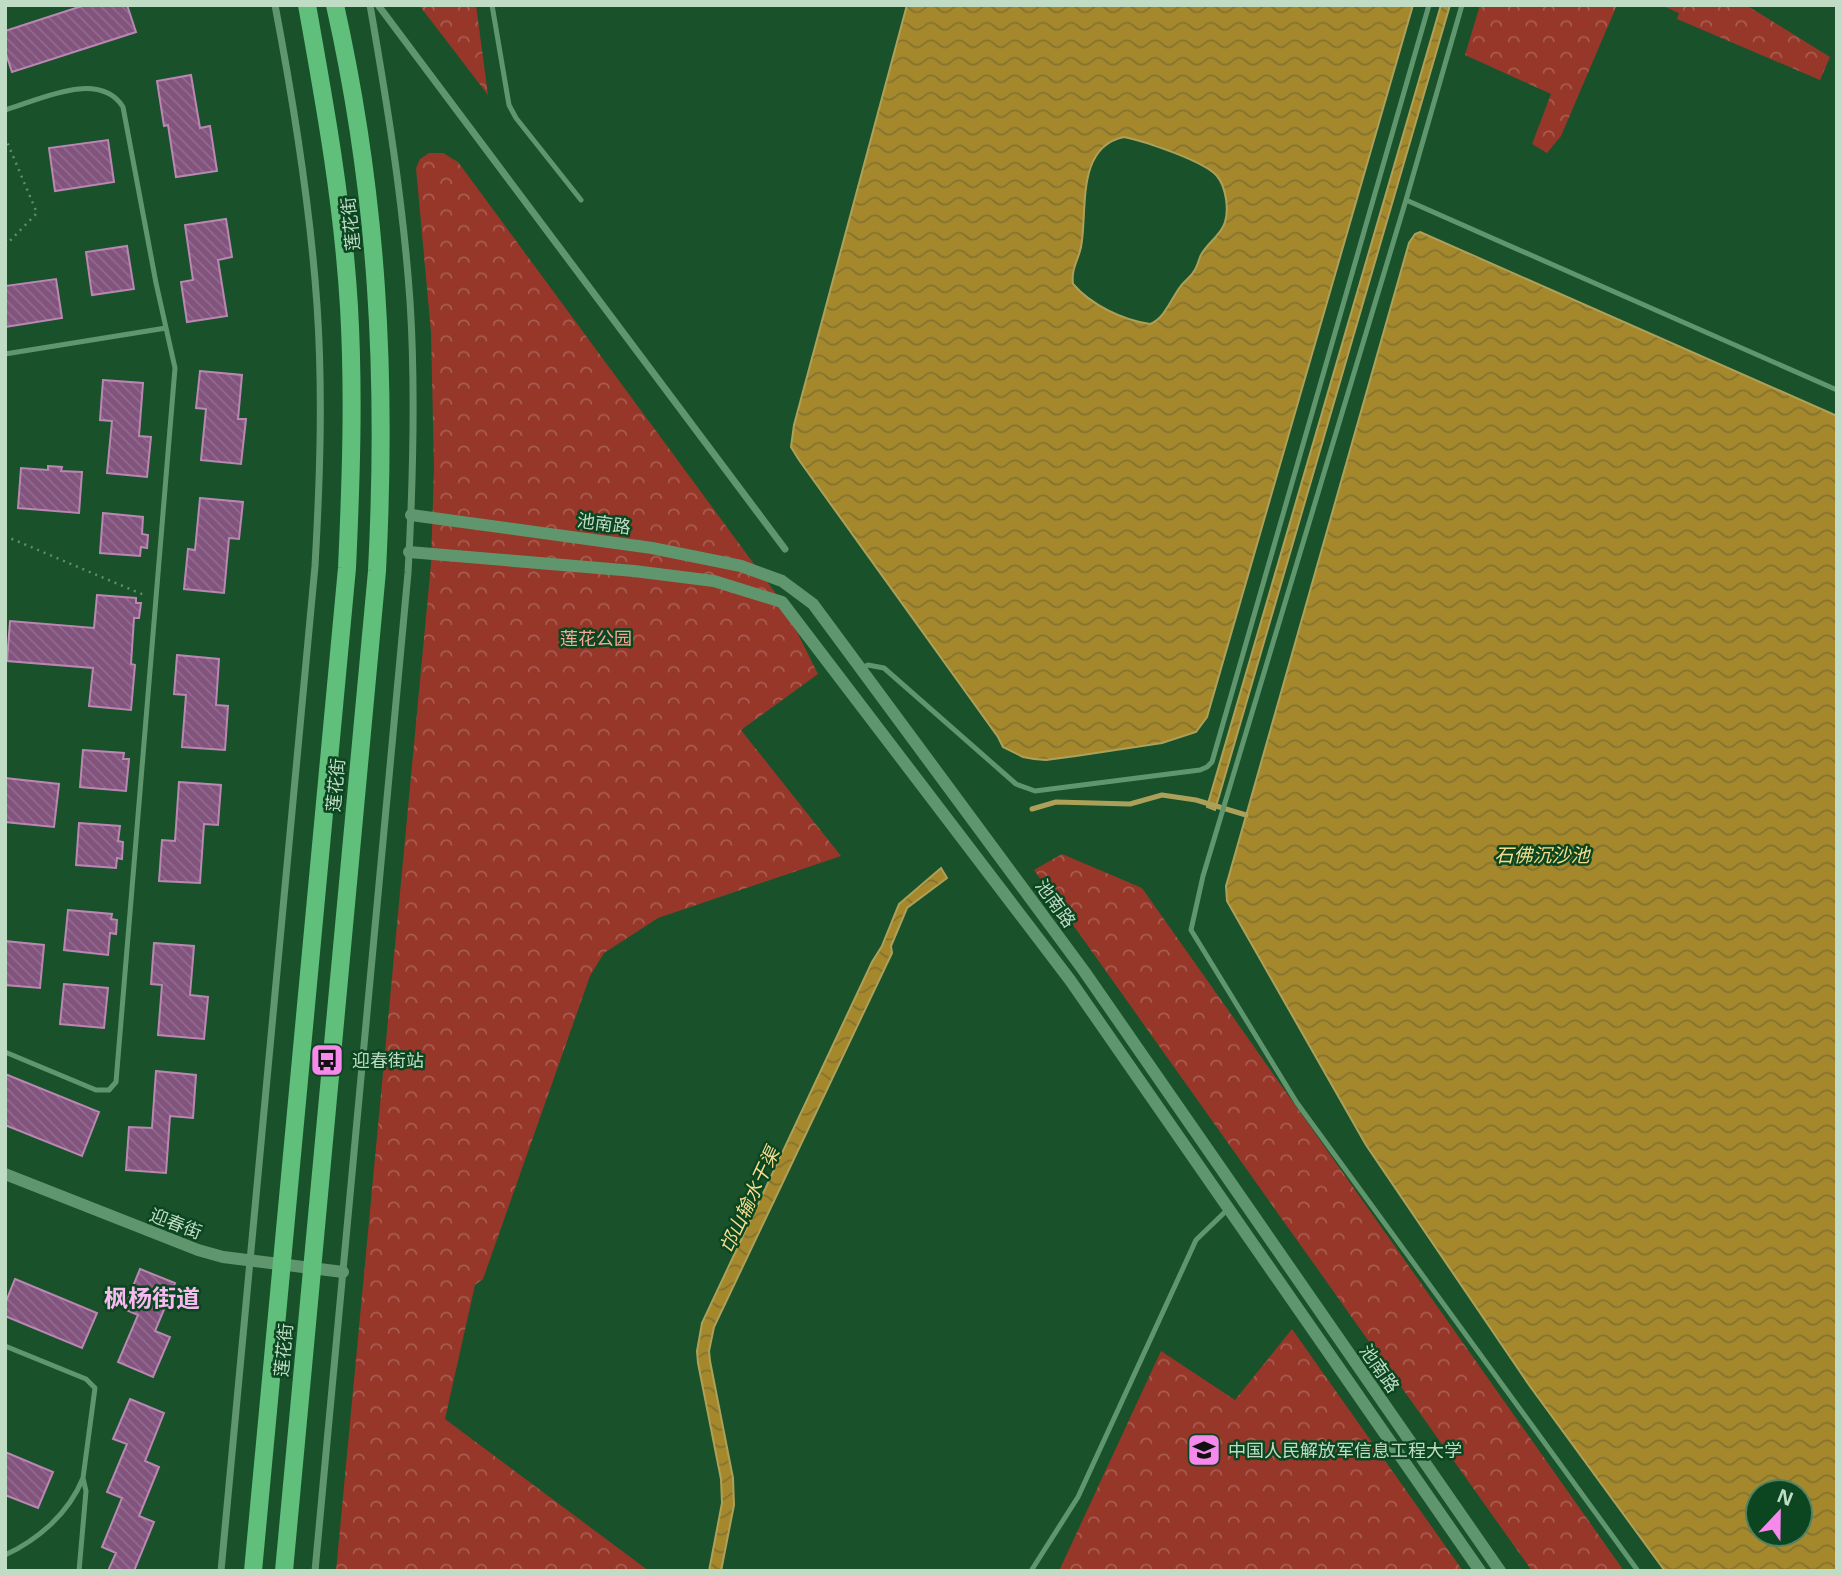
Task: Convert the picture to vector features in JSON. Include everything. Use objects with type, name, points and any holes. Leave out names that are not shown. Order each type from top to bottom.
[{"type":"main road","name":"莲花街","points":[[253,1571],[347,568],[352,476],[349,306],[343,237],[329,126],[307,5]]},
{"type":"main road","name":"莲花街","points":[[284,1571],[377,571],[382,477],[381,347],[373,234],[359,121],[335,5]]},
{"type":"street","points":[[221,1571],[315,566],[320,475],[319,349],[311,240],[298,131],[275,5]]},
{"type":"street","points":[[315,1571],[411,515],[413,418],[410,302],[396,162],[370,5]]},
{"type":"street","points":[[378,5],[785,549]]},
{"type":"street","name":"池南路","points":[[411,515],[652,548],[740,566],[782,580],[813,604],[1084,971],[1500,1571]]},
{"type":"street","name":"池南路","points":[[409,552],[634,571],[714,581],[782,602],[1070,980],[1480,1571]]},
{"type":"street","name":"迎春街","points":[[5,1174],[198,1250],[282,1265],[343,1272]]},
{"type":"lane","points":[[492,5],[509,105],[516,118],[581,200]]},
{"type":"lane","points":[[860,667],[868,665],[884,668],[1016,784],[1025,788],[1035,790],[1200,770],[1212,762],[1429,5]]},
{"type":"lane","points":[[1462,5],[1203,876],[1191,930],[1297,1103],[1638,1571]]},
{"type":"lane","points":[[5,110],[81,88],[102,90],[119,101],[123,107],[175,368],[116,1082],[108,1090],[96,1090],[5,1052]]},
{"type":"lane","points":[[1406,200],[1837,390]]},
{"type":"lane","points":[[5,354],[166,328]]},
{"type":"lane","points":[[1031,1571],[1078,1497],[1196,1240],[1228,1209]]},
{"type":"lane","points":[[5,1346],[86,1379],[94,1388],[83,1478],[77,1492],[64,1511],[31,1539],[5,1555]]},
{"type":"lane","points":[[79,1571],[86,1491],[83,1478]]},
{"type":"path","points":[[5,137],[37,213],[5,246]]},
{"type":"path","points":[[5,536],[155,600]]},
{"type":"green space","points":[[419,5],[476,5],[488,95]]},
{"type":"green space","points":[[1480,5],[1617,5],[1561,136],[1547,153],[1532,144],[1551,94],[1465,55]]},
{"type":"green space","points":[[1661,5],[1746,5],[1830,57],[1820,80],[1677,19],[1679,13]]},
{"type":"green space","name":"莲花公园","points":[[429,153],[443,153],[458,162],[782,602],[818,674],[741,730],[841,856],[658,918],[604,953],[590,976],[483,1279],[475,1285],[445,1419],[649,1571],[336,1571],[431,564],[434,468],[431,332],[416,168],[420,159]]},
{"type":"green space","points":[[1062,854],[1142,888],[1624,1571],[1532,1571],[1034,870]]},
{"type":"green space","points":[[1292,1329],[1463,1571],[1059,1571],[1161,1351],[1235,1400]]},
{"type":"water","points":[[907,5],[1413,5],[1207,717],[1196,732],[1162,743],[1046,760],[1023,757],[1003,747],[799,460],[791,447],[794,425]],"holes":[[[1124,137],[1173,152],[1210,170],[1220,181],[1227,205],[1225,222],[1203,252],[1193,273],[1180,287],[1164,313],[1150,324],[1108,310],[1089,299],[1073,284],[1074,269],[1081,247],[1091,167],[1098,153],[1108,143]]]},
{"type":"water","points":[[1441,5],[1450,5],[1215,810],[1207,807]]},
{"type":"water","name":"石佛沉沙池","points":[[1420,232],[1837,416],[1837,1571],[1665,1571],[1529,1385],[1366,1145],[1227,901],[1226,886],[1409,243],[1415,234]]},
{"type":"water","points":[[941,868],[947,878],[907,908],[891,946],[892,953],[714,1327],[709,1351],[710,1361],[733,1478],[734,1505],[721,1571],[709,1571],[722,1503],[721,1479],[698,1363],[697,1351],[702,1323],[872,962],[882,946],[899,904]]},
{"type":"building","points":[[85,5],[127,5],[136,32],[12,72],[5,51],[5,31]]},
{"type":"building","points":[[191,75],[200,128],[210,126],[217,171],[176,177],[168,125],[164,126],[157,81]]},
{"type":"building","points":[[108,140],[114,182],[55,191],[49,148]]},
{"type":"building","points":[[226,219],[232,257],[218,260],[227,316],[187,322],[181,282],[193,280],[185,225]]},
{"type":"building","points":[[127,246],[134,289],[92,295],[86,252]]},
{"type":"building","points":[[56,279],[62,318],[5,327],[5,286]]},
{"type":"building","points":[[200,371],[242,375],[238,419],[246,419],[241,464],[201,460],[206,409],[196,408]]},
{"type":"building","points":[[103,380],[143,383],[139,436],[151,437],[147,477],[107,473],[112,421],[100,420]]},
{"type":"building","points":[[48,466],[62,467],[61,471],[82,472],[79,513],[18,508],[21,468],[48,470]]},
{"type":"building","points":[[200,498],[243,502],[239,539],[229,538],[224,593],[184,589],[188,549],[195,550]]},
{"type":"building","points":[[103,513],[143,517],[142,534],[148,535],[147,548],[141,547],[140,556],[100,553]]},
{"type":"building","points":[[97,595],[136,598],[136,603],[141,603],[139,618],[134,618],[131,664],[135,665],[131,710],[89,706],[93,668],[7,661],[10,621],[94,628]]},
{"type":"building","points":[[177,655],[219,659],[216,705],[228,706],[225,750],[182,747],[186,695],[174,694]]},
{"type":"building","points":[[83,750],[124,753],[123,759],[129,759],[126,791],[80,787]]},
{"type":"building","points":[[5,778],[59,784],[54,827],[5,822]]},
{"type":"building","points":[[179,782],[221,785],[218,825],[204,824],[200,883],[159,881],[162,840],[175,841]]},
{"type":"building","points":[[79,823],[120,826],[118,841],[123,842],[122,859],[117,858],[116,868],[76,865]]},
{"type":"building","points":[[68,910],[112,914],[111,919],[117,920],[116,934],[110,933],[108,955],[64,950]]},
{"type":"building","points":[[5,941],[44,945],[40,988],[5,985]]},
{"type":"building","points":[[154,943],[194,946],[190,995],[208,997],[204,1039],[158,1035],[162,985],[151,984]]},
{"type":"building","points":[[64,984],[108,988],[104,1028],[60,1024]]},
{"type":"building","points":[[156,1071],[196,1075],[193,1118],[170,1116],[166,1173],[126,1170],[129,1127],[152,1128]]},
{"type":"building","points":[[5,1074],[99,1112],[82,1156],[5,1125]]},
{"type":"building","points":[[140,1269],[175,1283],[155,1331],[170,1337],[153,1377],[118,1362],[138,1315],[124,1309]]},
{"type":"building","points":[[15,1279],[97,1313],[82,1348],[5,1316],[5,1304]]},
{"type":"building","points":[[130,1399],[164,1413],[145,1461],[159,1467],[139,1516],[154,1522],[134,1571],[108,1571],[116,1553],[102,1547],[122,1498],[107,1492],[127,1444],[113,1439]]},
{"type":"building","points":[[5,1452],[53,1472],[38,1508],[5,1495]]},
{"type":"waterway","points":[[1032,809],[1056,802],[1130,804],[1162,795],[1196,800],[1246,815]]},
{"type":"place","name":"迎春街站","points":[[327,1060]]},
{"type":"place","name":"中国人民解放军信息工程大学","points":[[1204,1450]]},
{"type":"district","name":"枫杨街道","points":[[152,1297]]},
{"type":"water label","name":"邙山输水干渠","points":[[749,1200]]}]
